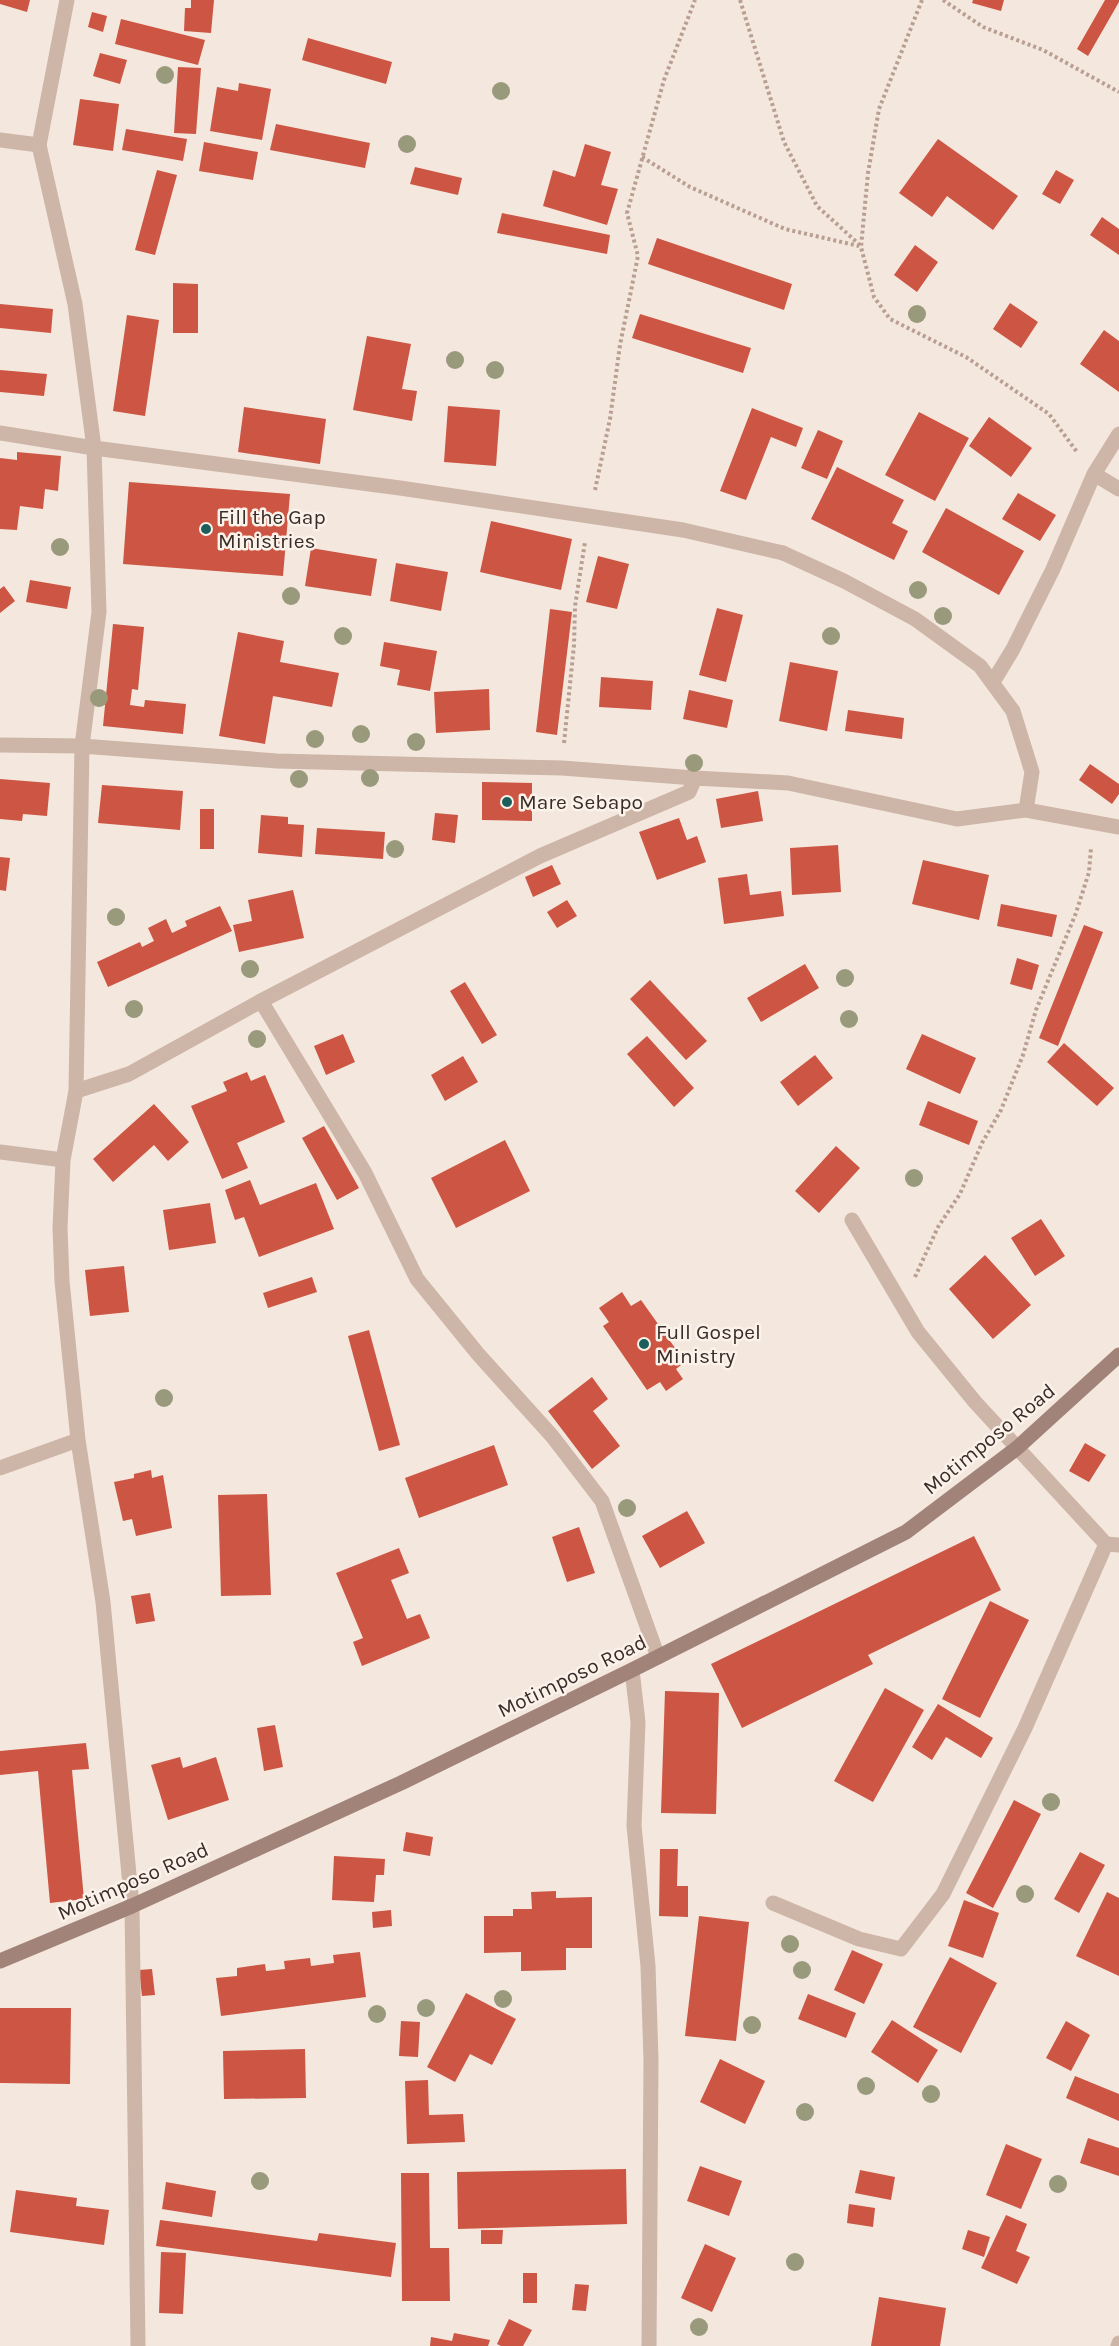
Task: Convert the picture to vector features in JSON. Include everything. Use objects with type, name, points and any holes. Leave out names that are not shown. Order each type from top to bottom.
[{"type":"street","points":[[67,0],[39,145],[75,304],[94,448],[99,612],[82,746],[76,1091],[63,1160],[60,1228],[62,1281],[78,1440],[103,1602],[132,1906],[138,2346]]},
{"type":"street","points":[[0,140],[39,145]]},
{"type":"street","points":[[0,433],[683,530],[783,553],[844,581],[915,619],[980,666],[1012,711],[1032,772],[1026,810]]},
{"type":"street","points":[[993,682],[1013,649],[1053,569],[1094,474],[1119,434]]},
{"type":"street","points":[[1094,474],[1119,489]]},
{"type":"street","points":[[0,745],[82,746],[277,761],[562,768],[788,783],[957,819],[1026,810],[1119,827]]},
{"type":"street","points":[[76,1091],[129,1074],[261,1001],[540,856],[689,792],[696,778]]},
{"type":"street","points":[[261,1001],[365,1173],[417,1279],[478,1354],[552,1436],[603,1501],[658,1657]]},
{"type":"street","points":[[0,1152],[63,1160]]},
{"type":"street","points":[[773,1904],[860,1939],[901,1949],[943,1894],[1113,1544],[1017,1448],[975,1402],[918,1332],[852,1220]]},
{"type":"street","name":"Motimposo Road","points":[[0,1961],[132,1906],[401,1784],[906,1532],[1017,1448],[1119,1355]]},
{"type":"street","points":[[0,1468],[78,1440]]},
{"type":"street","points":[[632,1670],[638,1722],[634,1826],[648,1966],[651,2037],[649,2346]]},
{"type":"path","points":[[627,213],[664,80],[695,0]]},
{"type":"path","points":[[740,0],[784,142],[818,206],[861,247]]},
{"type":"path","points":[[922,0],[879,109],[868,173],[861,247],[873,297],[890,319],[966,357],[1049,414],[1094,474]]},
{"type":"path","points":[[943,0],[983,27],[1043,50],[1119,92]]},
{"type":"path","points":[[642,157],[690,187],[784,229],[861,247]]},
{"type":"path","points":[[902,1305],[938,1227],[960,1194],[982,1143],[1001,1110],[1023,1055],[1036,1010],[1076,913],[1089,872],[1094,823]]},
{"type":"building","points":[[0,0],[30,0],[27,12],[0,4]]},
{"type":"building","points":[[191,0],[214,0],[211,33],[184,31],[185,8],[191,8]]},
{"type":"building","points":[[973,0],[1004,0],[1001,11],[972,3]]},
{"type":"building","points":[[1105,0],[1119,0],[1119,2],[1088,56],[1077,49]]},
{"type":"building","points":[[92,12],[107,16],[103,32],[88,27]]},
{"type":"building","points":[[121,19],[205,40],[198,65],[115,44]]},
{"type":"building","points":[[308,38],[392,62],[386,84],[302,60]]},
{"type":"building","points":[[100,53],[127,60],[120,84],[93,76]]},
{"type":"building","points":[[178,67],[201,68],[196,134],[174,133]]},
{"type":"building","points":[[239,83],[271,89],[262,140],[210,131],[217,87],[238,91]]},
{"type":"building","points":[[80,99],[119,104],[113,151],[73,145]]},
{"type":"building","points":[[276,124],[370,143],[365,168],[270,150]]},
{"type":"building","points":[[126,129],[187,139],[183,161],[122,150]]},
{"type":"building","points":[[938,139],[1018,196],[993,230],[947,196],[932,217],[899,193]]},
{"type":"building","points":[[204,142],[258,152],[253,180],[199,171]]},
{"type":"building","points":[[585,144],[611,152],[601,185],[618,189],[607,225],[543,206],[553,170],[575,177]]},
{"type":"building","points":[[415,167],[462,178],[458,195],[410,184]]},
{"type":"building","points":[[157,170],[177,175],[155,255],[135,250]]},
{"type":"building","points":[[1056,170],[1074,180],[1060,204],[1042,194]]},
{"type":"building","points":[[502,213],[610,235],[607,254],[497,233]]},
{"type":"building","points":[[1102,217],[1119,229],[1119,255],[1090,235]]},
{"type":"building","points":[[657,238],[792,284],[784,310],[648,264]]},
{"type":"building","points":[[915,245],[938,262],[917,292],[894,275]]},
{"type":"building","points":[[173,283],[198,284],[198,333],[173,333]]},
{"type":"building","points":[[1010,303],[1038,322],[1021,348],[993,329]]},
{"type":"building","points":[[0,304],[53,309],[51,333],[0,328]]},
{"type":"building","points":[[640,314],[751,348],[743,373],[632,338]]},
{"type":"building","points":[[127,315],[159,320],[145,416],[113,411]]},
{"type":"building","points":[[1104,330],[1119,341],[1119,392],[1080,364]]},
{"type":"building","points":[[367,336],[411,344],[402,389],[417,391],[412,421],[353,410]]},
{"type":"building","points":[[0,370],[47,374],[44,396],[0,392]]},
{"type":"building","points":[[448,406],[500,410],[496,466],[444,462]]},
{"type":"building","points":[[244,407],[326,419],[320,464],[238,452]]},
{"type":"building","points":[[752,408],[803,428],[796,447],[771,437],[746,500],[720,491]]},
{"type":"building","points":[[919,412],[969,438],[935,501],[885,475]]},
{"type":"building","points":[[989,417],[1032,448],[1011,477],[969,446]]},
{"type":"building","points":[[818,430],[843,441],[827,479],[801,468]]},
{"type":"building","points":[[17,452],[61,456],[58,491],[45,489],[43,509],[20,506],[17,530],[0,529],[0,458],[17,460]]},
{"type":"building","points":[[837,467],[904,500],[892,523],[908,531],[894,560],[811,519]]},
{"type":"building","name":"Fill the Gap Ministries","points":[[129,482],[290,494],[283,576],[123,564]]},
{"type":"building","points":[[1018,493],[1056,515],[1040,541],[1002,519]]},
{"type":"building","points":[[946,508],[1024,551],[999,595],[922,552]]},
{"type":"building","points":[[491,521],[572,539],[561,590],[480,572]]},
{"type":"building","points":[[311,548],[377,559],[371,596],[305,586]]},
{"type":"building","points":[[598,556],[629,564],[617,609],[586,602]]},
{"type":"building","points":[[396,563],[448,572],[441,611],[390,601]]},
{"type":"building","points":[[30,580],[71,587],[67,609],[26,602]]},
{"type":"building","points":[[4,586],[15,601],[0,613],[0,589]]},
{"type":"building","points":[[717,608],[743,615],[726,682],[699,675]]},
{"type":"building","points":[[550,609],[572,612],[557,735],[536,732]]},
{"type":"building","points":[[113,624],[144,627],[138,690],[132,689],[130,705],[144,707],[145,700],[186,704],[183,734],[103,726]]},
{"type":"building","points":[[238,632],[284,641],[280,662],[339,673],[332,707],[273,696],[265,744],[219,736]]},
{"type":"building","points":[[384,642],[437,651],[430,691],[397,685],[400,670],[380,666]]},
{"type":"building","points":[[790,662],[838,671],[827,731],[779,721]]},
{"type":"building","points":[[601,677],[653,681],[651,710],[599,707]]},
{"type":"building","points":[[489,689],[490,730],[436,733],[434,692]]},
{"type":"building","points":[[689,690],[733,700],[727,728],[683,719]]},
{"type":"building","points":[[848,710],[904,718],[902,739],[845,731]]},
{"type":"building","points":[[1090,764],[1119,784],[1119,794],[1112,804],[1079,780]]},
{"type":"building","points":[[0,779],[50,783],[47,816],[23,814],[22,821],[0,819]]},
{"type":"building","name":"Mare Sebapo","points":[[482,782],[532,783],[532,821],[482,820]]},
{"type":"building","points":[[102,785],[183,791],[180,830],[98,823]]},
{"type":"building","points":[[758,791],[763,821],[721,828],[716,799]]},
{"type":"building","points":[[200,809],[214,809],[214,849],[200,849]]},
{"type":"building","points":[[435,813],[458,815],[455,843],[432,840]]},
{"type":"building","points":[[261,815],[288,817],[288,824],[304,825],[302,857],[258,853]]},
{"type":"building","points":[[679,818],[687,840],[697,836],[706,862],[657,880],[639,832]]},
{"type":"building","points":[[317,828],[385,832],[383,859],[315,854]]},
{"type":"building","points":[[838,845],[841,892],[792,895],[790,848]]},
{"type":"building","points":[[0,857],[10,858],[6,891],[0,890]]},
{"type":"building","points":[[923,860],[989,875],[979,920],[912,904]]},
{"type":"building","points":[[552,865],[561,884],[533,897],[525,877]]},
{"type":"building","points":[[747,874],[750,895],[781,891],[784,916],[724,924],[718,878]]},
{"type":"building","points":[[293,890],[304,938],[239,952],[233,925],[252,921],[248,900]]},
{"type":"building","points":[[567,900],[577,916],[557,928],[547,912]]},
{"type":"building","points":[[1001,904],[1057,915],[1052,937],[997,926]]},
{"type":"building","points":[[220,906],[232,931],[108,987],[97,962],[140,942],[142,947],[154,941],[148,928],[166,919],[172,933],[187,926],[185,921]]},
{"type":"building","points":[[1084,925],[1103,932],[1058,1046],[1039,1038]]},
{"type":"building","points":[[1017,958],[1039,965],[1032,990],[1010,984]]},
{"type":"building","points":[[805,964],[819,988],[761,1022],[747,998]]},
{"type":"building","points":[[650,980],[707,1041],[686,1060],[630,999]]},
{"type":"building","points":[[465,982],[497,1035],[482,1044],[450,991]]},
{"type":"building","points":[[343,1034],[355,1062],[326,1075],[314,1046]]},
{"type":"building","points":[[922,1034],[976,1058],[960,1094],[906,1069]]},
{"type":"building","points":[[647,1036],[694,1088],[674,1107],[627,1054]]},
{"type":"building","points":[[1064,1043],[1114,1088],[1097,1106],[1047,1062]]},
{"type":"building","points":[[815,1055],[833,1078],[798,1106],[780,1082]]},
{"type":"building","points":[[463,1056],[478,1082],[445,1101],[431,1075]]},
{"type":"building","points":[[247,1072],[251,1081],[265,1075],[285,1122],[237,1143],[248,1168],[222,1179],[191,1106],[227,1091],[223,1082]]},
{"type":"building","points":[[928,1101],[978,1121],[969,1145],[919,1125]]},
{"type":"building","points":[[154,1104],[189,1142],[168,1161],[154,1145],[113,1182],[93,1159]]},
{"type":"building","points":[[324,1126],[359,1188],[337,1200],[302,1138]]},
{"type":"building","points":[[505,1140],[530,1191],[456,1228],[431,1178]]},
{"type":"building","points":[[836,1146],[860,1168],[819,1213],[795,1191]]},
{"type":"building","points":[[250,1180],[260,1205],[316,1183],[334,1229],[259,1257],[244,1217],[235,1220],[225,1190]]},
{"type":"building","points":[[210,1203],[216,1243],[169,1250],[163,1210]]},
{"type":"building","points":[[1041,1219],[1065,1256],[1035,1276],[1011,1238]]},
{"type":"building","points":[[985,1255],[1031,1305],[993,1339],[949,1289]]},
{"type":"building","points":[[124,1266],[129,1312],[90,1316],[85,1270]]},
{"type":"building","points":[[312,1277],[317,1292],[268,1308],[263,1293]]},
{"type":"building","name":"Full Gospel Ministry","points":[[622,1292],[631,1306],[641,1300],[685,1362],[676,1369],[683,1379],[666,1391],[660,1382],[647,1390],[603,1326],[609,1322],[599,1308]]},
{"type":"building","points":[[369,1330],[400,1445],[379,1451],[348,1336]]},
{"type":"building","points":[[592,1377],[608,1399],[593,1411],[620,1446],[592,1469],[548,1411]]},
{"type":"building","points":[[1085,1443],[1106,1455],[1089,1482],[1069,1471]]},
{"type":"building","points":[[494,1445],[508,1485],[419,1518],[405,1478]]},
{"type":"building","points":[[151,1470],[152,1478],[163,1475],[172,1528],[136,1536],[132,1519],[123,1521],[114,1482],[134,1478],[134,1474]]},
{"type":"building","points":[[267,1494],[271,1595],[221,1596],[218,1495]]},
{"type":"building","points":[[687,1511],[705,1543],[660,1568],[642,1536]]},
{"type":"building","points":[[579,1527],[595,1573],[567,1582],[552,1537]]},
{"type":"building","points":[[974,1536],[1001,1590],[868,1655],[873,1664],[742,1728],[711,1664]]},
{"type":"building","points":[[399,1548],[409,1573],[391,1580],[407,1619],[420,1614],[430,1638],[362,1666],[353,1642],[363,1638],[336,1573]]},
{"type":"building","points":[[150,1593],[155,1621],[136,1624],[131,1596]]},
{"type":"building","points":[[990,1601],[1029,1620],[980,1718],[942,1699]]},
{"type":"building","points":[[885,1688],[924,1710],[873,1802],[834,1781]]},
{"type":"building","points":[[665,1691],[719,1693],[716,1814],[661,1813]]},
{"type":"building","points":[[938,1704],[993,1738],[981,1758],[946,1737],[932,1760],[912,1747]]},
{"type":"building","points":[[275,1725],[283,1767],[264,1771],[257,1728]]},
{"type":"building","points":[[86,1743],[89,1769],[72,1770],[84,1899],[50,1903],[38,1771],[0,1775],[0,1751]]},
{"type":"building","points":[[180,1757],[183,1768],[216,1757],[229,1800],[168,1820],[151,1765]]},
{"type":"building","points":[[1014,1800],[1041,1814],[993,1908],[966,1893]]},
{"type":"building","points":[[406,1832],[433,1837],[430,1856],[403,1851]]},
{"type":"building","points":[[660,1849],[678,1849],[677,1886],[688,1886],[688,1917],[659,1916]]},
{"type":"building","points":[[1080,1852],[1105,1865],[1079,1913],[1054,1899]]},
{"type":"building","points":[[334,1856],[385,1859],[384,1875],[376,1875],[374,1902],[332,1900]]},
{"type":"building","points":[[556,1891],[556,1898],[592,1897],[592,1948],[566,1948],[566,1970],[521,1971],[521,1952],[484,1953],[484,1916],[513,1916],[513,1909],[532,1909],[531,1892]]},
{"type":"building","points":[[1107,1892],[1119,1898],[1119,1976],[1076,1956]]},
{"type":"building","points":[[964,1900],[999,1913],[983,1958],[948,1946]]},
{"type":"building","points":[[391,1910],[392,1926],[373,1928],[372,1912]]},
{"type":"building","points":[[699,1916],[749,1922],[736,2041],[685,2036]]},
{"type":"building","points":[[852,1950],[883,1964],[864,2004],[834,1990]]},
{"type":"building","points":[[360,1952],[366,1997],[221,2016],[216,1978],[237,1976],[237,1968],[265,1964],[266,1971],[285,1969],[284,1961],[310,1958],[311,1966],[334,1963],[333,1955]]},
{"type":"building","points":[[950,1957],[997,1983],[961,2053],[913,2027]]},
{"type":"building","points":[[152,1969],[155,1995],[142,1996],[139,1970]]},
{"type":"building","points":[[466,1993],[516,2019],[492,2065],[470,2054],[455,2082],[427,2067]]},
{"type":"building","points":[[808,1994],[856,2013],[846,2038],[798,2019]]},
{"type":"building","points":[[0,2008],[71,2008],[70,2084],[0,2083]]},
{"type":"building","points":[[892,2020],[938,2050],[918,2083],[871,2052]]},
{"type":"building","points":[[401,2021],[420,2022],[418,2057],[399,2056]]},
{"type":"building","points":[[1066,2021],[1090,2035],[1071,2071],[1046,2058]]},
{"type":"building","points":[[305,2049],[306,2098],[224,2099],[223,2051]]},
{"type":"building","points":[[720,2059],[765,2081],[745,2124],[700,2102]]},
{"type":"building","points":[[1075,2076],[1119,2094],[1119,2121],[1066,2098]]},
{"type":"building","points":[[428,2080],[429,2115],[463,2114],[465,2142],[407,2144],[405,2081]]},
{"type":"building","points":[[1088,2138],[1119,2148],[1119,2176],[1080,2163]]},
{"type":"building","points":[[1006,2144],[1042,2159],[1021,2209],[986,2195]]},
{"type":"building","points":[[700,2166],[742,2181],[729,2216],[687,2201]]},
{"type":"building","points":[[626,2169],[627,2224],[458,2229],[457,2172]]},
{"type":"building","points":[[860,2170],[895,2177],[891,2200],[855,2193]]},
{"type":"building","points":[[401,2173],[429,2173],[430,2248],[449,2248],[450,2301],[402,2301]]},
{"type":"building","points":[[166,2182],[216,2191],[212,2217],[162,2209]]},
{"type":"building","points":[[16,2190],[77,2198],[76,2206],[109,2210],[104,2245],[10,2232]]},
{"type":"building","points":[[849,2204],[875,2208],[873,2227],[847,2223]]},
{"type":"building","points":[[1006,2215],[1027,2224],[1016,2251],[1030,2257],[1017,2284],[981,2268]]},
{"type":"building","points":[[160,2220],[317,2241],[319,2233],[396,2243],[391,2277],[156,2246]]},
{"type":"building","points":[[481,2230],[503,2230],[502,2244],[481,2244]]},
{"type":"building","points":[[968,2230],[990,2237],[984,2257],[962,2249]]},
{"type":"building","points":[[705,2244],[736,2258],[712,2312],[681,2298]]},
{"type":"building","points":[[161,2252],[186,2253],[183,2314],[159,2313]]},
{"type":"building","points":[[523,2273],[537,2273],[537,2303],[523,2303]]},
{"type":"building","points":[[575,2284],[589,2285],[586,2311],[572,2310]]},
{"type":"building","points":[[879,2297],[946,2308],[940,2346],[871,2346]]},
{"type":"building","points":[[509,2319],[532,2330],[523,2346],[497,2344]]},
{"type":"building","points":[[454,2333],[490,2340],[488,2346],[430,2346],[431,2337],[452,2341]]},
{"type":"place","name":"Fill the Gap Ministries","points":[[206,529]]},
{"type":"place","name":"Mare Sebapo","points":[[507,802]]},
{"type":"place","name":"Full Gospel Ministry","points":[[644,1344]]}]
